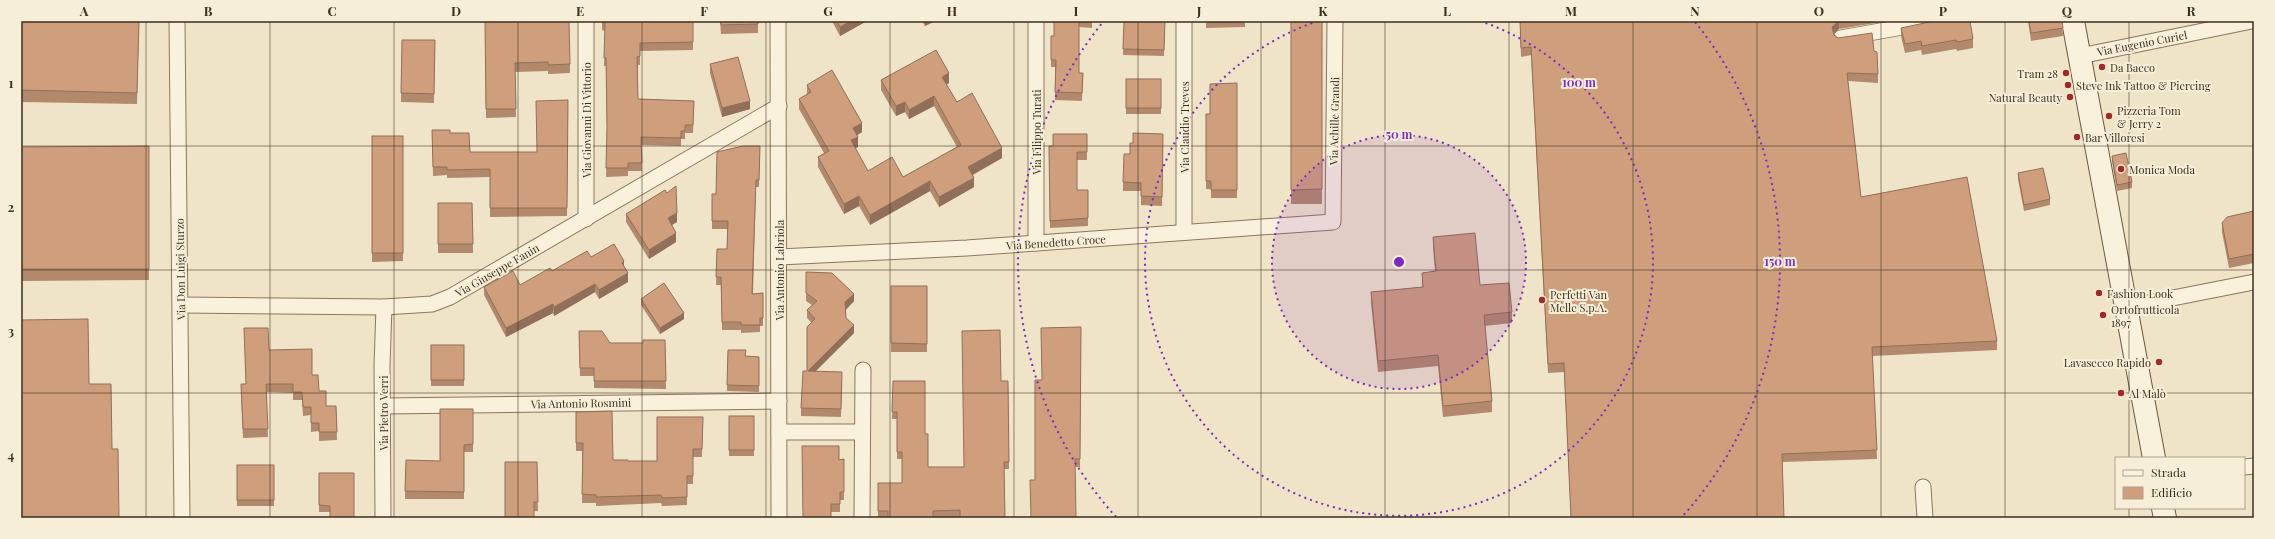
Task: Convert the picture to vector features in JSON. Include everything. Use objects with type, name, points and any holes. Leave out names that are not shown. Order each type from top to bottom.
[{"type":"street","name":"Via Don Luigi Sturzo","points":[[178,21],[182,518]]},
{"type":"street","name":"Via Giovanni Di Vittorio","points":[[586,21],[586,219]]},
{"type":"street","name":"Via Antonio Labriola","points":[[778,21],[779,518]]},
{"type":"street","name":"Via Filippo Turati","points":[[1036,21],[1036,243]]},
{"type":"street","name":"Via Claudio Treves","points":[[1184,21],[1184,232]]},
{"type":"street","name":"Via Achille Grandi","points":[[1333,222],[1335,21]]},
{"type":"street","points":[[1841,38],[1936,21]]},
{"type":"street","points":[[2073,21],[2154,457]]},
{"type":"street","name":"Via Eugenio Curiel","points":[[2080,56],[2252,21]]},
{"type":"street","name":"Via Giuseppe Fanin","points":[[180,305],[384,307],[432,304],[450,297],[779,106]]},
{"type":"street","name":"Via Benedetto Croce","points":[[779,257],[1036,243],[1333,222]]},
{"type":"street","points":[[2127,307],[2254,282]]},
{"type":"street","name":"Via Pietro Verri","points":[[383,518],[384,307]]},
{"type":"street","points":[[862,518],[863,370]]},
{"type":"street","name":"Via Antonio Rosmini","points":[[383,406],[779,401]]},
{"type":"street","points":[[779,432],[862,432]]},
{"type":"street","points":[[1923,487],[1925,518]]},
{"type":"building","points":[[21,21],[139,21],[137,93],[21,90]]},
{"type":"building","points":[[485,21],[569,21],[570,64],[548,65],[548,62],[515,63],[516,109],[486,109]]},
{"type":"building","points":[[602,21],[693,21],[693,42],[640,43],[640,56],[637,57],[638,99],[694,101],[693,125],[685,125],[685,131],[681,131],[681,138],[641,137],[642,163],[628,163],[628,168],[606,168],[606,58],[604,58],[605,23]]},
{"type":"building","points":[[721,21],[758,21],[758,24],[721,25]]},
{"type":"building","points":[[837,21],[851,21],[840,27]]},
{"type":"building","points":[[1054,21],[1079,21],[1079,73],[1083,73],[1082,93],[1055,92],[1056,60],[1051,60],[1051,36],[1054,36]]},
{"type":"building","points":[[1124,21],[1165,21],[1164,50],[1123,49]]},
{"type":"building","points":[[1291,21],[1322,21],[1322,189],[1291,190]]},
{"type":"building","points":[[1520,21],[1839,21],[1832,27],[1834,35],[1838,38],[1872,33],[1874,51],[1877,52],[1878,74],[1847,73],[1861,197],[1967,177],[1997,341],[1872,347],[1877,450],[1782,454],[1784,518],[1571,518],[1564,363],[1548,364],[1531,47],[1521,48]]},
{"type":"building","points":[[1934,21],[1970,21],[1973,39],[1957,42],[1956,40],[1922,46],[1921,41],[1905,44],[1901,28]]},
{"type":"building","points":[[2029,21],[2062,21],[2063,28],[2031,33]]},
{"type":"building","points":[[402,40],[435,40],[434,94],[401,93]]},
{"type":"building","points":[[936,50],[949,73],[942,77],[957,102],[972,93],[1002,148],[968,167],[974,178],[939,197],[930,181],[870,215],[859,196],[844,204],[818,157],[829,151],[799,99],[811,92],[807,85],[832,70],[862,123],[853,128],[858,137],[851,140],[868,171],[892,157],[903,177],[961,145],[934,96],[909,110],[905,102],[896,106],[881,80]]},
{"type":"building","points":[[738,57],[750,101],[722,108],[710,64]]},
{"type":"building","points":[[1126,79],[1161,79],[1161,108],[1126,108]]},
{"type":"building","points":[[1237,83],[1237,190],[1211,190],[1211,181],[1206,181],[1206,114],[1210,114],[1210,84]]},
{"type":"building","points":[[568,100],[567,208],[490,208],[490,169],[447,170],[447,167],[433,167],[432,130],[450,130],[450,133],[469,133],[470,152],[537,152],[536,101]]},
{"type":"building","points":[[1133,133],[1163,134],[1162,197],[1141,196],[1141,183],[1123,182],[1124,154],[1130,154],[1130,143],[1133,143]]},
{"type":"building","points":[[1053,134],[1087,134],[1087,152],[1077,152],[1077,190],[1088,190],[1088,218],[1050,221],[1049,146],[1053,146]]},
{"type":"building","points":[[372,136],[403,136],[403,253],[372,253]]},
{"type":"building","points":[[149,146],[149,269],[21,269],[21,147]]},
{"type":"building","points":[[743,146],[760,146],[759,180],[756,180],[752,294],[763,293],[763,318],[760,318],[760,325],[741,325],[741,322],[722,322],[721,277],[716,277],[717,249],[727,249],[728,221],[712,221],[712,194],[716,194],[717,152]]},
{"type":"building","points":[[2126,153],[2132,182],[2117,185],[2112,156]]},
{"type":"building","points":[[2043,168],[2050,199],[2024,205],[2018,173]]},
{"type":"building","points":[[676,186],[677,213],[668,218],[676,233],[649,250],[626,214],[665,190],[667,193]]},
{"type":"building","points":[[438,203],[472,203],[473,244],[438,244]]},
{"type":"building","points":[[2254,211],[2254,254],[2229,259],[2222,223],[2227,217]]},
{"type":"building","points":[[1475,233],[1480,285],[1509,283],[1512,312],[1484,315],[1492,401],[1443,406],[1438,355],[1378,361],[1371,292],[1423,287],[1422,273],[1436,271],[1433,237]]},
{"type":"building","points":[[614,244],[624,261],[622,263],[628,273],[599,290],[595,284],[554,307],[553,304],[506,328],[484,287],[513,271],[520,285],[550,268],[552,271],[587,251],[591,257]]},
{"type":"building","points":[[806,272],[832,273],[854,294],[845,302],[846,318],[854,325],[808,371],[842,372],[841,409],[801,408],[803,371],[807,371],[807,327],[815,319],[807,310],[817,301],[806,293]]},
{"type":"building","points":[[664,283],[684,313],[660,328],[641,299]]},
{"type":"building","points":[[891,286],[927,286],[927,344],[891,343]]},
{"type":"building","points":[[88,319],[89,384],[111,384],[112,449],[118,449],[119,518],[21,518],[21,320]]},
{"type":"building","points":[[1081,327],[1080,459],[1075,459],[1076,518],[1031,518],[1030,480],[1035,480],[1035,380],[1042,380],[1041,328]]},
{"type":"building","points":[[244,328],[268,328],[269,350],[312,349],[312,375],[318,375],[319,391],[326,391],[326,406],[336,406],[337,432],[319,432],[319,423],[311,423],[311,407],[303,407],[302,392],[293,392],[293,384],[266,384],[268,429],[243,429],[241,384],[246,384]]},
{"type":"building","points":[[1000,330],[1001,381],[1008,381],[1009,462],[1004,462],[1005,518],[960,518],[960,510],[933,511],[933,518],[888,518],[888,511],[878,511],[878,483],[902,483],[902,452],[897,452],[897,412],[892,412],[893,381],[925,381],[925,434],[928,434],[928,467],[964,467],[962,331]]},
{"type":"building","points":[[579,331],[602,331],[610,343],[643,343],[643,340],[665,340],[666,381],[594,381],[594,368],[580,368]]},
{"type":"building","points":[[431,345],[464,345],[464,380],[431,380]]},
{"type":"building","points":[[728,350],[746,350],[745,356],[759,357],[759,386],[727,385]]},
{"type":"building","points":[[440,409],[473,409],[473,444],[464,445],[464,492],[405,491],[406,460],[440,461]]},
{"type":"building","points":[[612,411],[613,460],[628,461],[657,461],[657,417],[703,417],[702,449],[693,449],[693,476],[687,476],[687,497],[662,498],[661,495],[596,497],[596,495],[582,494],[583,443],[576,443],[576,412]]},
{"type":"building","points":[[729,416],[754,416],[754,450],[729,450]]},
{"type":"building","points":[[802,446],[839,446],[839,460],[844,459],[844,492],[840,492],[840,504],[831,504],[831,518],[803,518]]},
{"type":"building","points":[[505,462],[537,462],[538,502],[534,502],[534,518],[505,518]]},
{"type":"building","points":[[237,465],[274,465],[274,500],[237,500]]},
{"type":"building","points":[[319,473],[354,473],[354,518],[330,518],[330,506],[319,505]]},
{"type":"place","name":"Da Bacco","points":[[2102,67]]},
{"type":"place","name":"Tram 28","points":[[2066,73]]},
{"type":"place","name":"Steve Ink Tattoo & Piercing","points":[[2068,85]]},
{"type":"place","name":"Natural Beauty","points":[[2070,97]]},
{"type":"place","name":"Pizzeria Tom & Jerry 2","points":[[2109,116]]},
{"type":"place","name":"Bar Villoresi","points":[[2077,137]]},
{"type":"place","name":"Monica Moda","points":[[2121,169]]},
{"type":"place","name":"Fashion Look","points":[[2099,293]]},
{"type":"place","name":"Perfetti Van Melle S.p.A.","points":[[1542,300]]},
{"type":"place","name":"Ortofrutticola 1897","points":[[2103,315]]},
{"type":"place","name":"Lavasecco Rapido","points":[[2159,362]]},
{"type":"place","name":"Al Malò","points":[[2121,393]]}]
